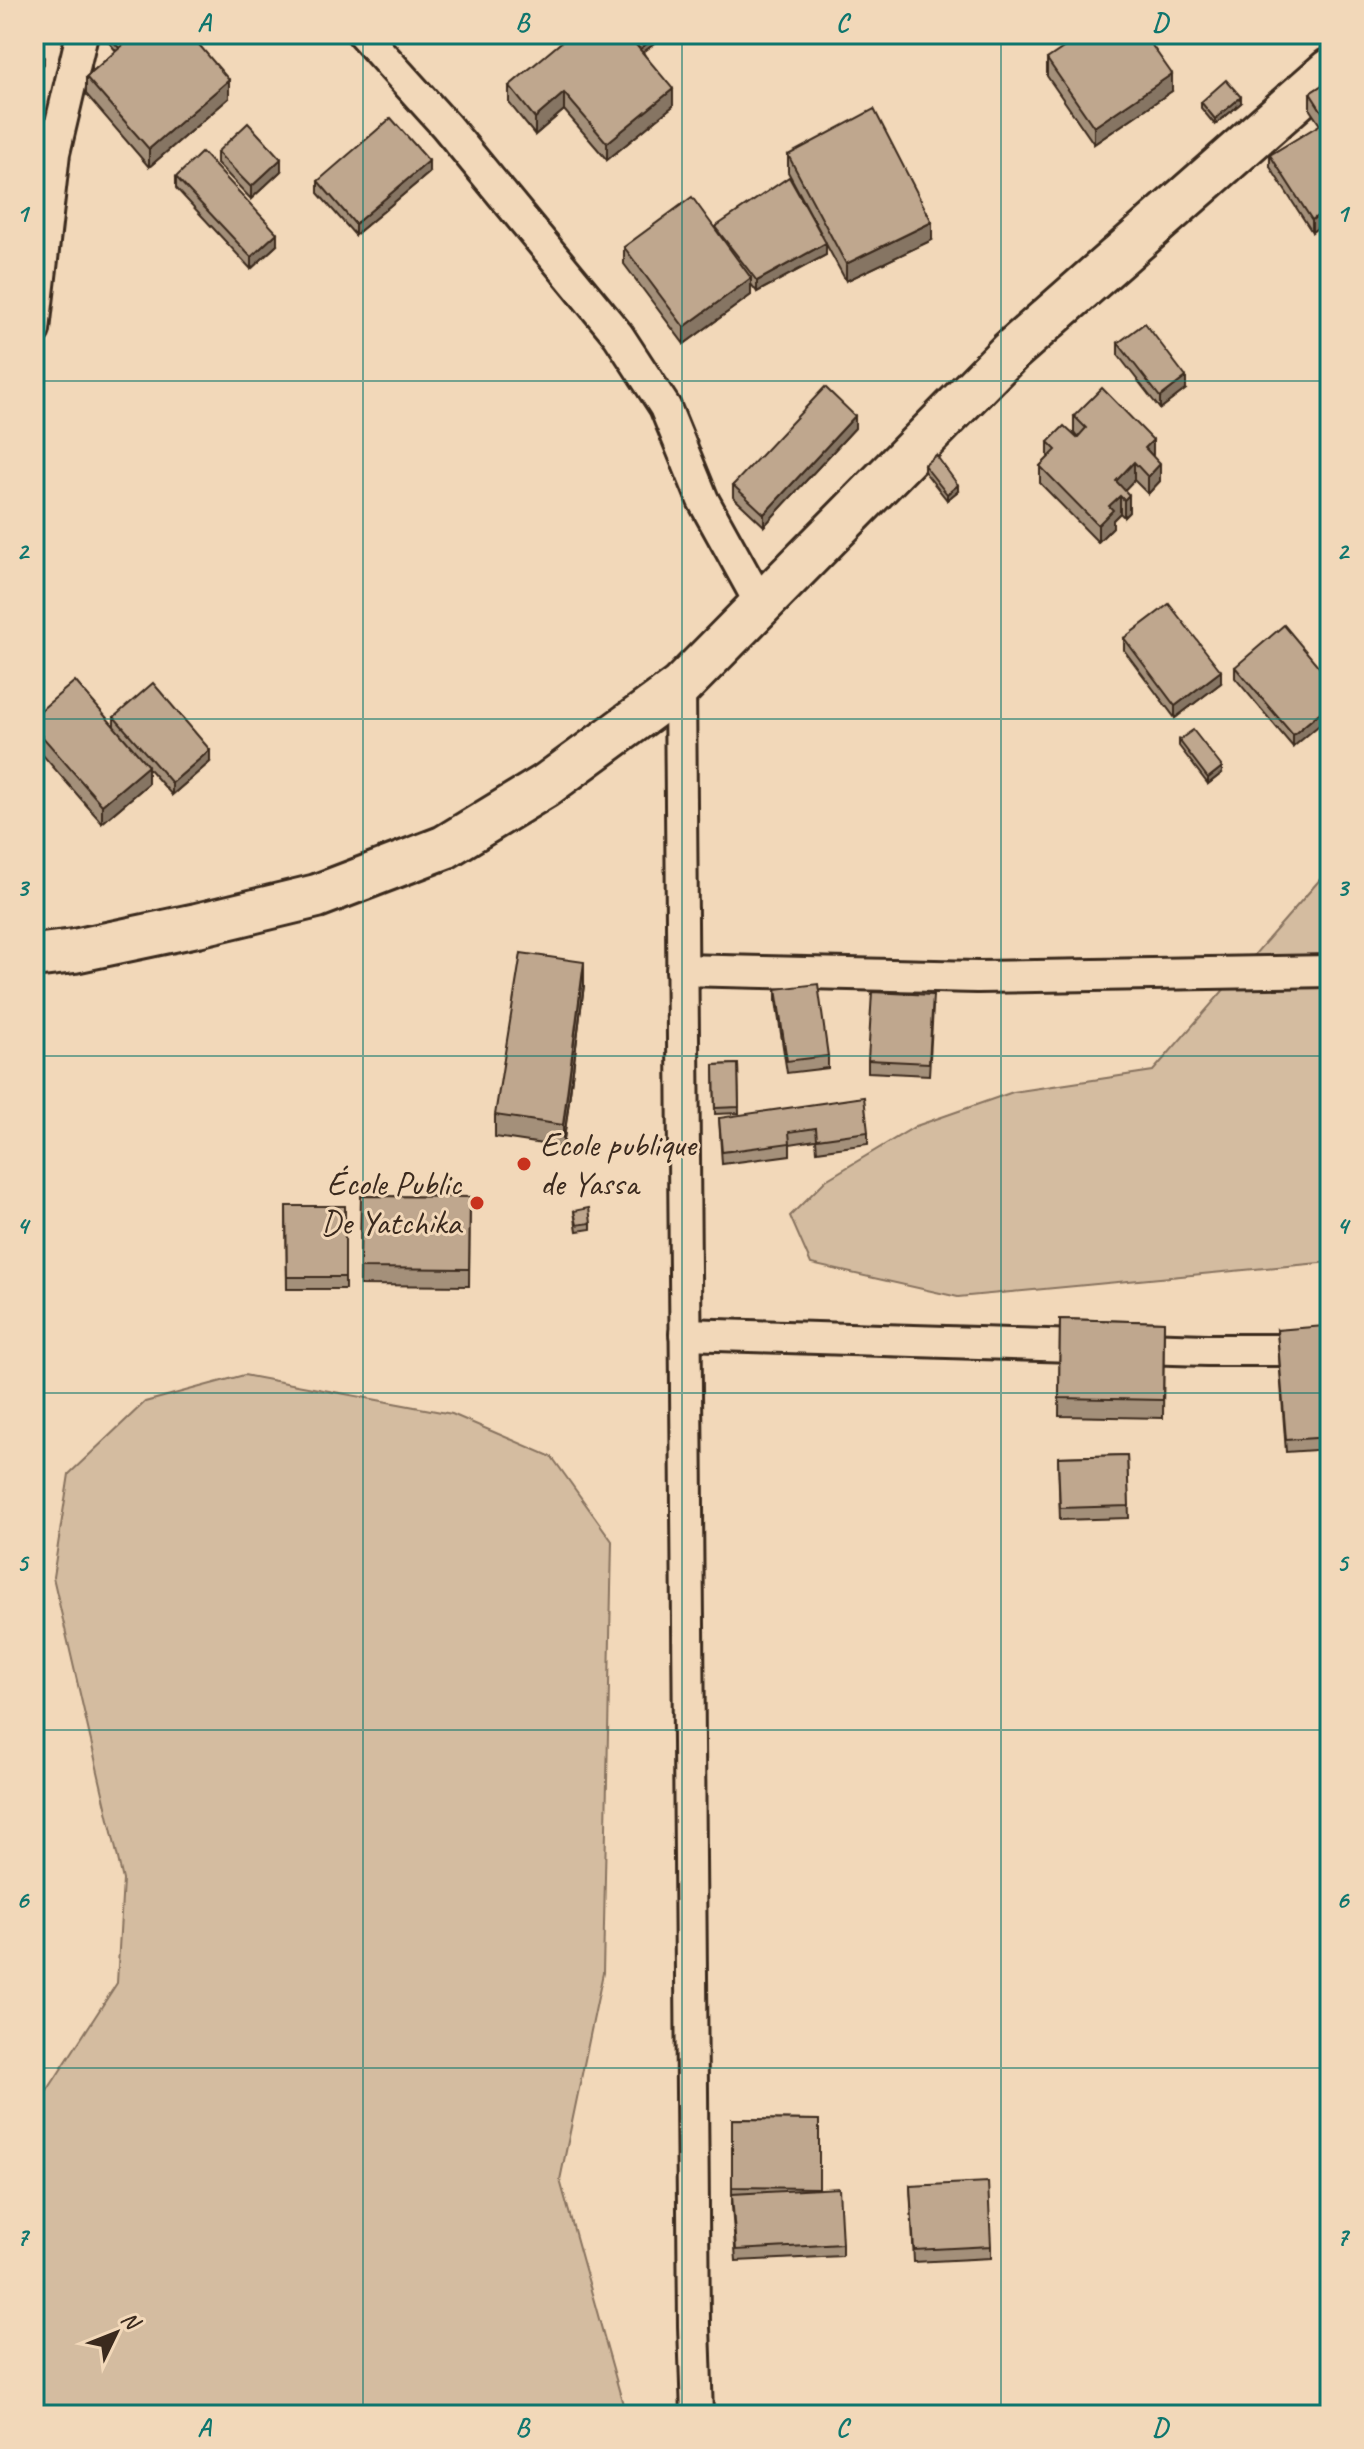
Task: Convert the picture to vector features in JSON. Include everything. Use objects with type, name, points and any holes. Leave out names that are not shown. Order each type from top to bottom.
[{"type":"main road","points":[[34,956],[74,951],[317,896],[445,847],[545,786],[680,687],[1010,352],[1330,70]]},
{"type":"street","points":[[34,330],[54,153],[82,34]]},
{"type":"street","points":[[363,34],[456,138],[618,335],[643,370],[665,407],[703,500],[760,603]]},
{"type":"street","points":[[680,687],[697,2415]]},
{"type":"street","points":[[682,970],[977,977],[1330,971]]},
{"type":"street","points":[[685,1334],[1191,1349],[1330,1350]]},
{"type":"shaded area","points":[[1330,868],[1330,1262],[958,1297],[811,1264],[790,1216],[826,1180],[916,1126],[1013,1092],[1153,1071]]},
{"type":"shaded area","points":[[244,1375],[452,1414],[552,1457],[612,1541],[603,1973],[560,2180],[626,2415],[34,2415],[34,2111],[117,1983],[123,1880],[53,1577],[69,1474],[145,1402]]},
{"type":"building","points":[[107,34],[136,34],[119,48]]},
{"type":"building","points":[[136,34],[190,34],[229,80],[149,149],[86,77]]},
{"type":"building","points":[[571,34],[627,34],[673,89],[607,143],[564,93],[535,118],[509,86]]},
{"type":"building","points":[[627,34],[651,34],[654,38],[640,49]]},
{"type":"building","points":[[1084,34],[1111,34],[1114,39],[1121,34],[1144,34],[1172,74],[1094,127],[1047,59]]},
{"type":"building","points":[[34,47],[44,58],[34,69]]},
{"type":"building","points":[[1226,80],[1241,97],[1215,119],[1201,102]]},
{"type":"building","points":[[1330,80],[1330,124],[1310,93]]},
{"type":"building","points":[[874,109],[932,222],[846,264],[788,155]]},
{"type":"building","points":[[391,118],[429,161],[355,224],[318,181]]},
{"type":"building","points":[[248,123],[281,159],[251,187],[217,152]]},
{"type":"building","points":[[1321,124],[1330,138],[1330,206],[1312,220],[1270,155]]},
{"type":"building","points":[[202,152],[277,233],[251,257],[176,177]]},
{"type":"building","points":[[789,177],[826,243],[757,281],[715,227]]},
{"type":"building","points":[[692,197],[751,278],[684,327],[624,247]]},
{"type":"building","points":[[1145,323],[1186,377],[1160,397],[1118,343]]},
{"type":"building","points":[[825,387],[855,416],[764,514],[733,485]]},
{"type":"building","points":[[1102,388],[1153,440],[1145,448],[1160,464],[1148,477],[1134,462],[1116,481],[1129,495],[1124,500],[1120,496],[1109,506],[1113,510],[1098,525],[1040,466],[1056,450],[1048,442],[1064,426],[1077,438],[1086,428],[1074,416]]},
{"type":"building","points":[[936,455],[958,485],[947,494],[924,465]]},
{"type":"building","points":[[1169,604],[1221,671],[1175,706],[1124,638]]},
{"type":"building","points":[[1284,625],[1330,680],[1330,704],[1293,735],[1235,667]]},
{"type":"building","points":[[75,681],[148,766],[102,805],[34,727],[34,716]]},
{"type":"building","points":[[153,683],[210,750],[172,783],[114,717]]},
{"type":"building","points":[[1193,730],[1222,767],[1208,778],[1179,740]]},
{"type":"building","points":[[521,953],[584,962],[563,1125],[495,1115]]},
{"type":"building","points":[[818,984],[828,1056],[787,1061],[776,989]]},
{"type":"building","points":[[872,992],[933,995],[929,1063],[868,1060]]},
{"type":"building","points":[[738,1064],[739,1107],[715,1108],[714,1065]]},
{"type":"building","points":[[864,1097],[868,1132],[817,1139],[816,1128],[789,1132],[790,1143],[722,1152],[719,1118]]},
{"type":"building","points":[[361,1196],[470,1197],[469,1269],[360,1268]]},
{"type":"building","points":[[286,1206],[345,1206],[345,1277],[287,1277]]},
{"type":"building","points":[[589,1208],[591,1223],[577,1225],[574,1211]]},
{"type":"building","points":[[1060,1319],[1164,1322],[1163,1400],[1059,1398]]},
{"type":"building","points":[[1324,1326],[1330,1437],[1286,1440],[1277,1330]]},
{"type":"building","points":[[1127,1455],[1129,1506],[1060,1508],[1058,1457]]},
{"type":"building","points":[[732,2119],[819,2120],[819,2188],[732,2187]]},
{"type":"building","points":[[988,2182],[991,2246],[914,2250],[910,2186]]},
{"type":"building","points":[[839,2188],[842,2244],[736,2250],[732,2194]]},
{"type":"place","name":"Ecole publique de Yassa","points":[[524,1164]]},
{"type":"place","name":"École Public De Yatchika","points":[[477,1203]]}]
